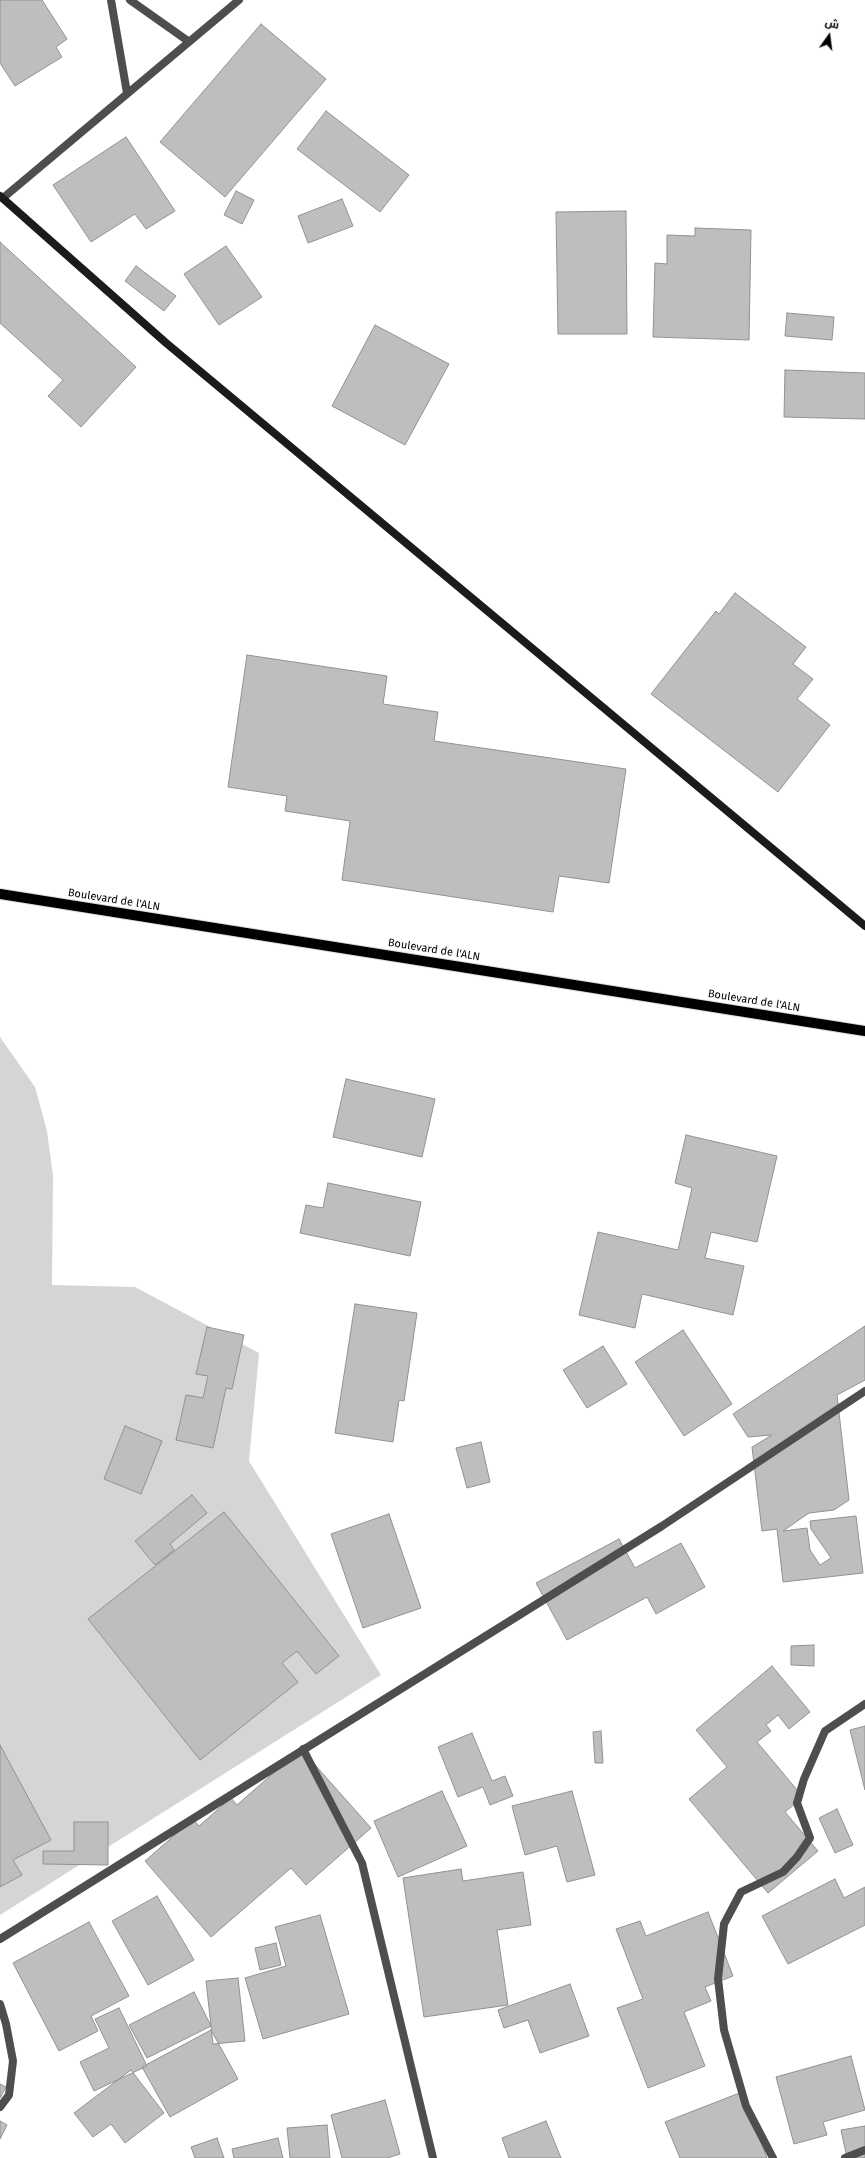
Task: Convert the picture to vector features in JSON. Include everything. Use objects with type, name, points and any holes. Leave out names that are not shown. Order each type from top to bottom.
[{"type":"main road","name":"Boulevard de l'ALN","points":[[0,894],[865,1031]]},
{"type":"street","points":[[111,0],[128,93]]},
{"type":"street","points":[[130,0],[188,41]]},
{"type":"street","points":[[239,0],[2,197],[164,342],[865,926]]},
{"type":"street","points":[[0,1939],[662,1526],[865,1391]]},
{"type":"street","points":[[773,2158],[746,2106],[724,2030],[718,1979],[724,1924],[740,1892],[783,1872],[810,1838],[797,1803],[804,1779],[825,1731],[865,1704]]},
{"type":"street","points":[[303,1749],[362,1863],[433,2158]]},
{"type":"street","points":[[0,2004],[6,2024],[13,2061],[9,2096],[0,2107]]},
{"type":"street","points":[[845,2158],[865,2150]]},
{"type":"shaded area","points":[[0,1037],[35,1087],[47,1131],[53,1176],[52,1285],[135,1287],[259,1353],[249,1461],[381,1675],[0,1915]]},
{"type":"building","points":[[0,0],[42,0],[67,39],[56,47],[62,57],[15,86],[0,63]]},
{"type":"building","points":[[261,24],[326,79],[225,197],[160,142]]},
{"type":"building","points":[[326,111],[409,175],[380,212],[297,149]]},
{"type":"building","points":[[126,137],[175,211],[146,229],[135,214],[91,242],[53,185]]},
{"type":"building","points":[[236,191],[254,200],[242,224],[224,215]]},
{"type":"building","points":[[342,199],[353,226],[308,243],[298,216]]},
{"type":"building","points":[[626,211],[627,334],[558,334],[556,212]]},
{"type":"building","points":[[695,228],[751,230],[749,340],[653,337],[655,263],[667,264],[667,235],[695,236]]},
{"type":"building","points":[[0,242],[136,367],[81,427],[48,396],[63,380],[0,323]]},
{"type":"building","points":[[226,246],[262,297],[219,325],[184,274]]},
{"type":"building","points":[[136,266],[176,296],[164,311],[125,281]]},
{"type":"building","points":[[787,313],[834,317],[832,340],[785,336]]},
{"type":"building","points":[[375,325],[449,364],[405,445],[332,406]]},
{"type":"building","points":[[785,370],[865,373],[865,419],[784,417]]},
{"type":"building","points":[[735,593],[806,647],[793,664],[813,679],[797,699],[830,725],[778,792],[651,694],[716,611],[719,614]]},
{"type":"building","points":[[247,655],[387,676],[383,704],[438,712],[434,741],[626,769],[609,883],[559,876],[553,912],[342,880],[350,821],[285,811],[287,796],[228,787]]},
{"type":"building","points":[[346,1079],[435,1099],[422,1157],[333,1137]]},
{"type":"building","points":[[686,1135],[777,1156],[757,1242],[711,1232],[705,1258],[744,1266],[733,1315],[642,1294],[635,1328],[579,1315],[598,1232],[678,1250],[692,1188],[675,1183]]},
{"type":"building","points":[[328,1183],[421,1202],[410,1256],[300,1233],[306,1205],[323,1208]]},
{"type":"building","points":[[355,1304],[417,1313],[404,1401],[399,1400],[393,1442],[335,1433]]},
{"type":"building","points":[[865,1326],[865,1380],[837,1395],[849,1500],[834,1510],[809,1513],[783,1531],[807,1528],[810,1550],[820,1565],[831,1558],[811,1529],[810,1521],[856,1516],[863,1573],[783,1582],[777,1529],[762,1531],[752,1447],[772,1435],[748,1437],[733,1414]]},
{"type":"building","points":[[207,1327],[244,1335],[232,1389],[226,1388],[213,1448],[176,1440],[186,1395],[203,1398],[208,1376],[196,1374]]},
{"type":"building","points":[[683,1330],[732,1404],[684,1436],[635,1362]]},
{"type":"building","points":[[603,1346],[627,1384],[587,1408],[563,1370]]},
{"type":"building","points":[[125,1426],[162,1441],[141,1494],[104,1479]]},
{"type":"building","points":[[481,1442],[490,1482],[467,1488],[456,1448]]},
{"type":"building","points":[[192,1495],[207,1513],[170,1544],[174,1550],[155,1565],[135,1541]]},
{"type":"building","points":[[224,1512],[339,1656],[316,1674],[297,1651],[282,1663],[298,1682],[200,1760],[88,1619]]},
{"type":"building","points":[[389,1514],[421,1608],[363,1628],[331,1534]]},
{"type":"building","points":[[619,1539],[635,1568],[681,1543],[705,1587],[656,1614],[647,1597],[567,1640],[536,1583]]},
{"type":"building","points":[[814,1645],[814,1666],[791,1665],[791,1646]]},
{"type":"building","points":[[772,1666],[810,1712],[789,1729],[778,1715],[766,1725],[771,1731],[757,1742],[803,1797],[785,1812],[818,1851],[768,1893],[689,1799],[727,1767],[696,1730]]},
{"type":"building","points":[[865,1726],[865,1790],[850,1730]]},
{"type":"building","points":[[601,1731],[603,1763],[595,1763],[593,1732]]},
{"type":"building","points":[[472,1733],[492,1781],[505,1776],[513,1796],[490,1805],[483,1787],[458,1797],[438,1747]]},
{"type":"building","points":[[0,1745],[51,1840],[13,1860],[22,1875],[0,1887]]},
{"type":"building","points":[[301,1749],[371,1828],[306,1885],[291,1868],[211,1937],[145,1861],[193,1819],[199,1826],[231,1798],[237,1805]]},
{"type":"building","points":[[442,1791],[467,1846],[398,1877],[374,1821]]},
{"type":"building","points":[[572,1791],[595,1875],[567,1882],[557,1846],[525,1855],[512,1806]]},
{"type":"building","points":[[837,1809],[853,1845],[835,1853],[819,1818]]},
{"type":"building","points":[[74,1822],[108,1822],[108,1865],[43,1864],[43,1851],[74,1851]]},
{"type":"building","points":[[461,1869],[463,1881],[523,1872],[531,1925],[497,1930],[508,2005],[424,2017],[403,1878]]},
{"type":"building","points":[[835,1879],[844,1898],[865,1887],[865,1925],[788,1964],[762,1916]]},
{"type":"building","points":[[157,1896],[194,1960],[148,1985],[112,1921]]},
{"type":"building","points":[[708,1912],[733,1976],[705,1987],[711,2001],[684,2012],[705,2066],[648,2088],[617,2008],[643,1999],[616,1929],[640,1921],[646,1936]]},
{"type":"building","points":[[320,1915],[349,2014],[263,2039],[245,1978],[286,1966],[275,1927]]},
{"type":"building","points":[[89,1922],[129,1996],[91,2016],[98,2031],[59,2051],[13,1963]]},
{"type":"building","points":[[276,1943],[281,1965],[260,1970],[255,1948]]},
{"type":"building","points":[[238,1978],[245,2041],[213,2044],[206,1981]]},
{"type":"building","points":[[570,1984],[589,2036],[540,2053],[528,2020],[504,2028],[498,2010]]},
{"type":"building","points":[[194,1992],[211,2026],[147,2058],[129,2025]]},
{"type":"building","points":[[119,2008],[147,2066],[94,2091],[80,2062],[109,2048],[95,2019]]},
{"type":"building","points":[[211,2030],[238,2079],[170,2117],[142,2067]]},
{"type":"building","points":[[851,2056],[865,2110],[823,2122],[827,2135],[794,2144],[776,2077]]},
{"type":"building","points":[[131,2070],[164,2113],[125,2143],[111,2124],[93,2137],[74,2113]]},
{"type":"building","points":[[0,2084],[6,2087],[0,2098]]},
{"type":"building","points":[[742,2092],[767,2158],[680,2158],[665,2122]]},
{"type":"building","points":[[385,2100],[400,2154],[387,2158],[342,2158],[331,2115]]},
{"type":"building","points":[[0,2121],[7,2125],[0,2139]]},
{"type":"building","points":[[546,2121],[561,2158],[509,2158],[502,2138]]},
{"type":"building","points":[[327,2125],[330,2158],[290,2158],[287,2128]]},
{"type":"building","points":[[865,2126],[865,2158],[847,2158],[841,2130]]},
{"type":"building","points":[[217,2138],[224,2158],[195,2158],[191,2147]]},
{"type":"building","points":[[278,2138],[283,2158],[234,2158],[232,2149]]}]
